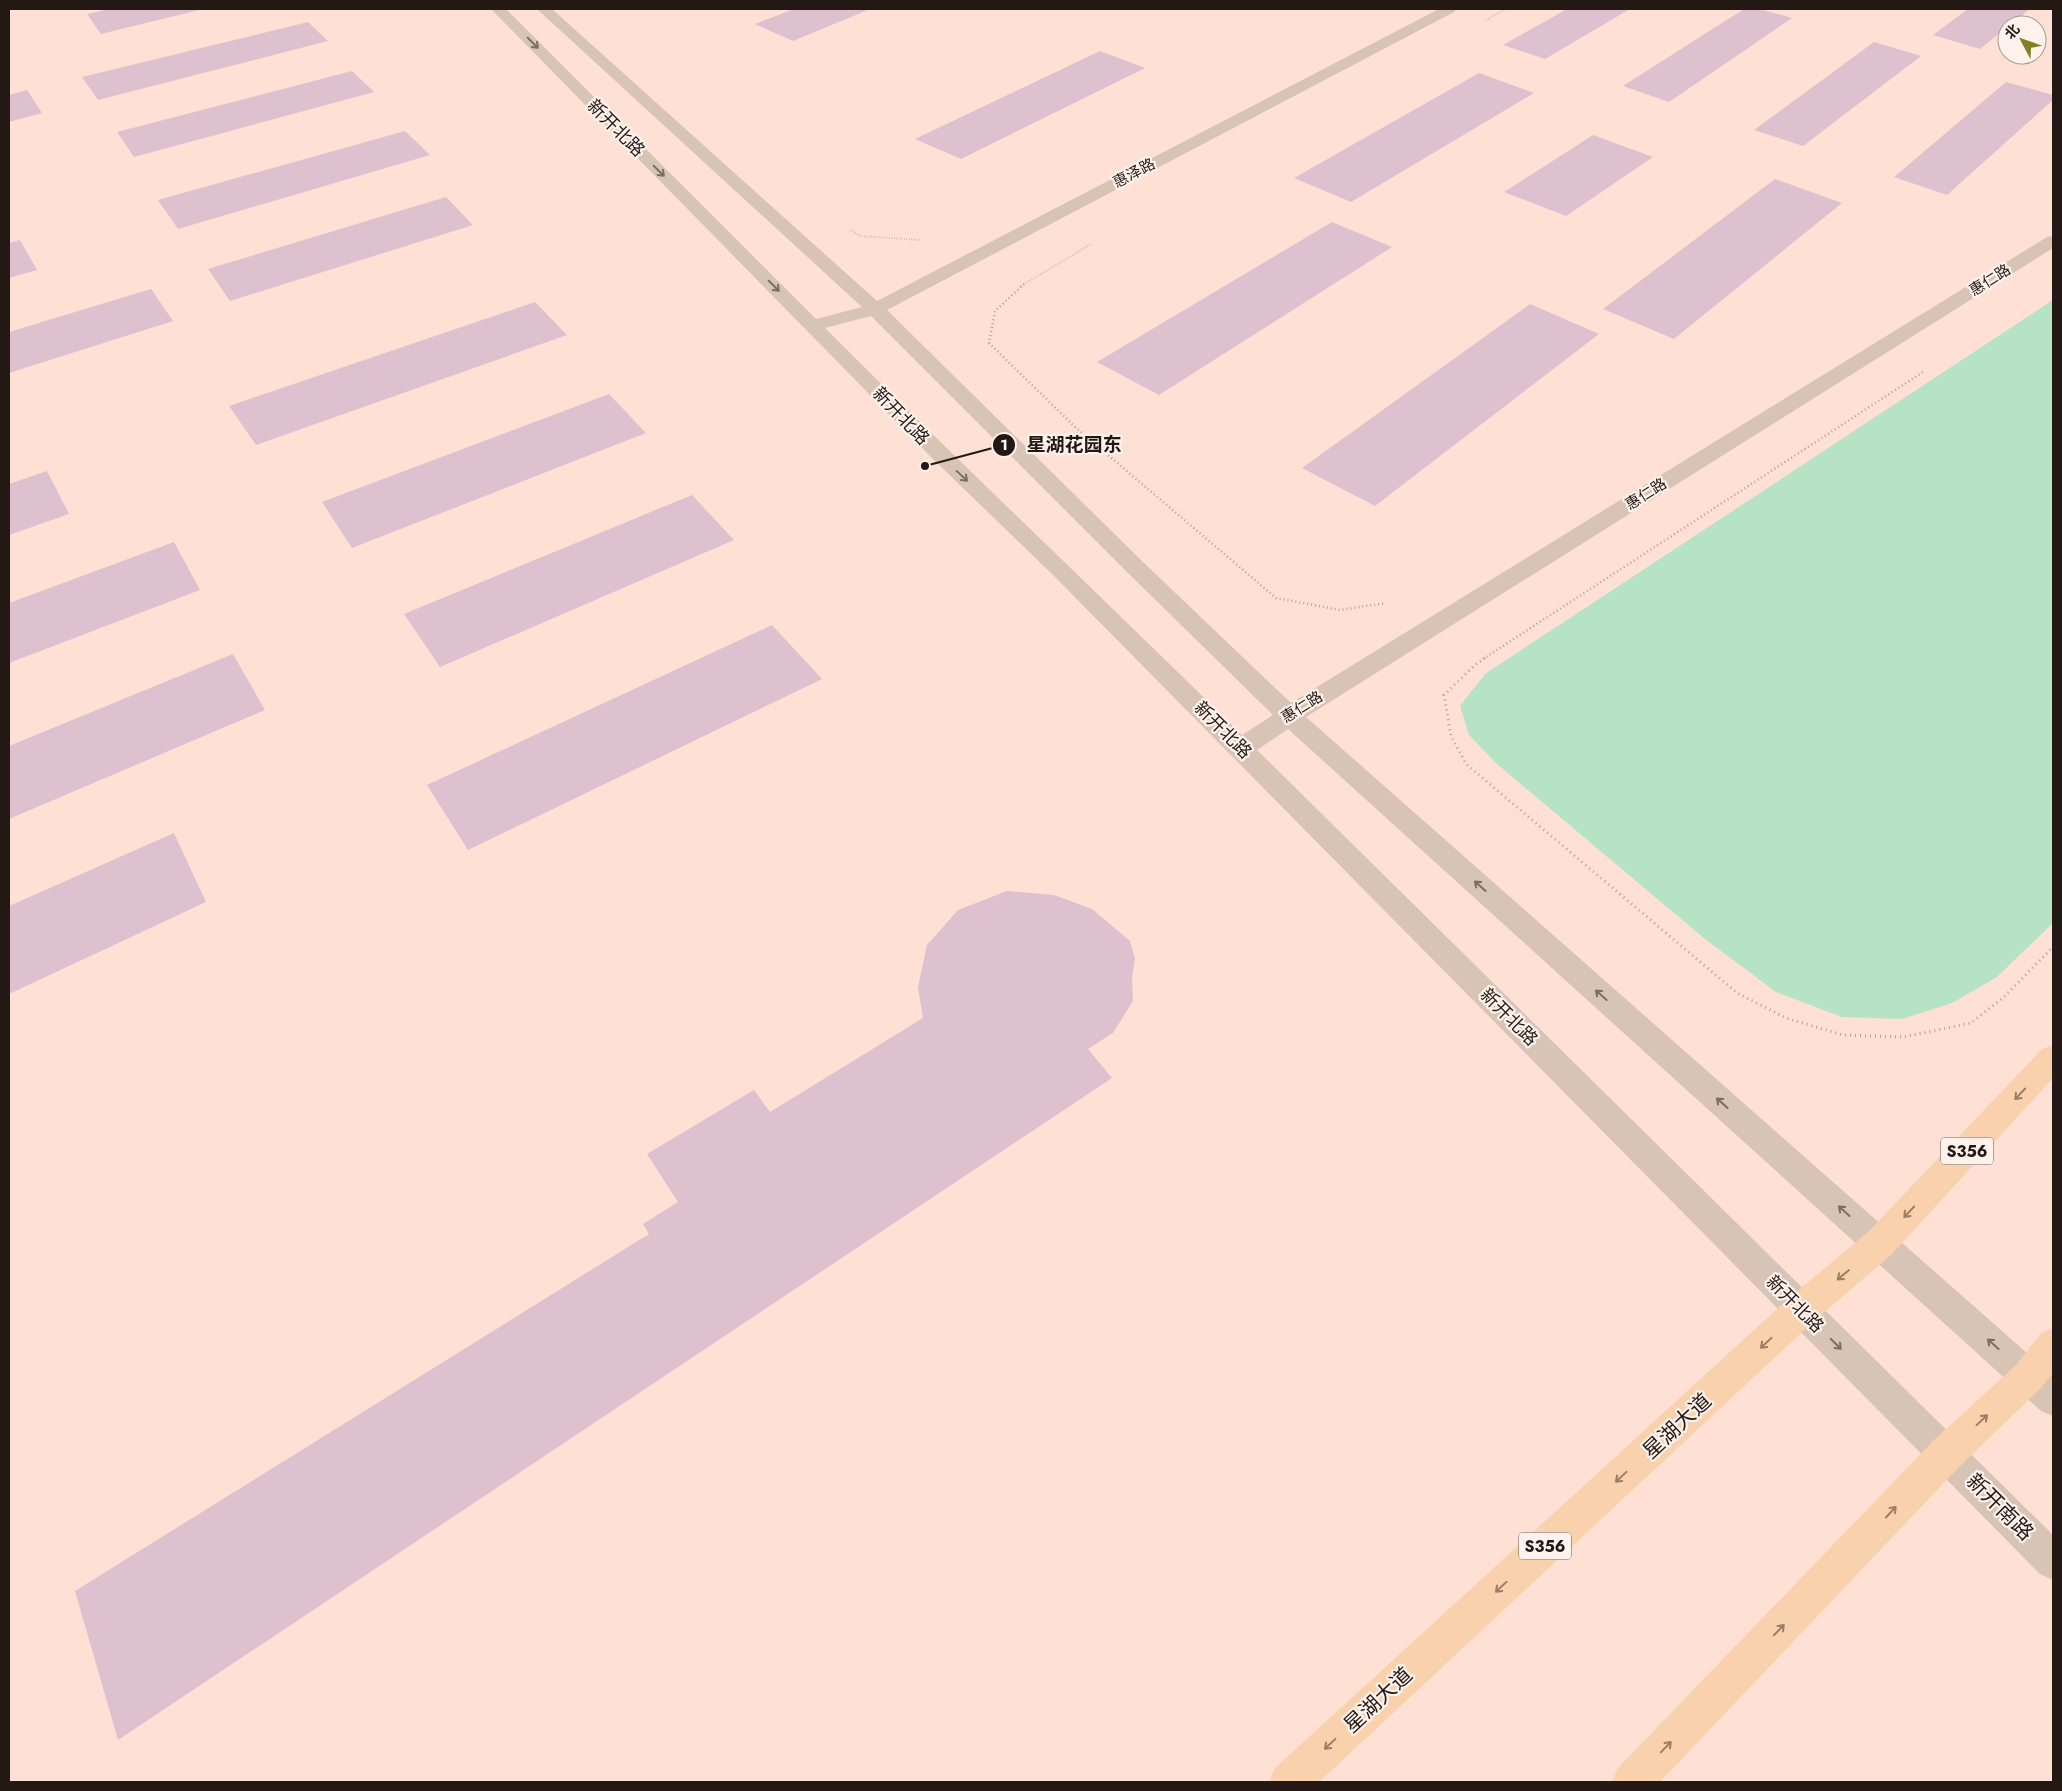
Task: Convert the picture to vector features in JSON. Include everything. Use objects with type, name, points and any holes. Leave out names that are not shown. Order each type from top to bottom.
[{"type":"main road","name":"新开北路","points":[[498,9],[942,457],[1068,577],[1241,748],[1946,1454]]},
{"type":"main road","points":[[544,9],[875,308],[1129,561],[1289,716],[2041,1388]]},
{"type":"main road","name":"惠泽路","points":[[813,326],[875,308],[1449,9]]},
{"type":"main road","name":"惠仁路","points":[[1241,748],[1289,716],[2053,241]]},
{"type":"main road","name":"星湖大道","points":[[1289,1782],[1801,1310],[1880,1243],[2053,1058]]},
{"type":"main road","points":[[1632,1782],[1946,1454],[2041,1388],[2053,1345]]},
{"type":"main road","name":"新开南路","points":[[1946,1454],[2053,1561]]},
{"type":"path","points":[[1480,23],[1506,9]]},
{"type":"path","points":[[846,226],[860,236],[920,240]]},
{"type":"path","points":[[1098,239],[1021,286],[995,310],[989,343],[1074,426],[1276,598],[1340,610]]},
{"type":"path","points":[[1929,368],[1475,665],[1444,695],[1451,736],[1466,764],[1737,994],[1786,1018],[1843,1035],[1904,1037],[1971,1023],[2004,997],[2053,947]]},
{"type":"green space","points":[[2053,300],[2053,923],[1997,977],[1952,1003],[1902,1019],[1842,1017],[1776,992],[1705,939],[1497,764],[1469,735],[1460,706],[1485,674]]},
{"type":"building","points":[[110,9],[203,9],[101,34],[87,14]]},
{"type":"building","points":[[794,9],[870,9],[793,41],[755,24]]},
{"type":"building","points":[[1567,9],[1630,9],[1545,59],[1503,45]]},
{"type":"building","points":[[1744,9],[1760,9],[1792,18],[1669,102],[1623,86]]},
{"type":"building","points":[[1968,9],[2030,9],[2022,15],[1997,15],[1997,35],[1980,49],[1933,35]]},
{"type":"building","points":[[308,22],[328,41],[98,100],[82,77]]},
{"type":"building","points":[[1874,42],[1921,56],[1803,146],[1754,130]]},
{"type":"building","points":[[1100,51],[1145,68],[961,159],[915,139]]},
{"type":"building","points":[[352,71],[374,92],[134,157],[117,132]]},
{"type":"building","points":[[1479,73],[1534,93],[1351,202],[1294,178]]},
{"type":"building","points":[[2006,82],[2053,95],[2053,100],[1947,195],[1894,177]]},
{"type":"building","points":[[27,90],[42,113],[9,122],[9,95]]},
{"type":"building","points":[[405,131],[430,155],[178,229],[158,200]]},
{"type":"building","points":[[1593,135],[1653,157],[1566,216],[1504,192]]},
{"type":"building","points":[[1775,179],[1842,203],[1674,339],[1603,309]]},
{"type":"building","points":[[446,197],[473,225],[230,301],[208,269]]},
{"type":"building","points":[[1332,222],[1392,247],[1159,395],[1097,362]]},
{"type":"building","points":[[20,240],[37,270],[9,278],[9,243]]},
{"type":"building","points":[[151,289],[173,321],[9,373],[9,332]]},
{"type":"building","points":[[535,302],[567,335],[256,445],[229,406]]},
{"type":"building","points":[[1530,304],[1599,334],[1375,506],[1302,468]]},
{"type":"building","points":[[609,394],[646,433],[352,548],[322,502]]},
{"type":"building","points":[[47,471],[69,514],[9,535],[9,484]]},
{"type":"building","points":[[692,495],[734,540],[440,667],[404,614]]},
{"type":"building","points":[[174,542],[200,590],[9,663],[9,603]]},
{"type":"building","points":[[772,625],[822,679],[468,850],[427,785]]},
{"type":"building","points":[[233,654],[265,710],[9,819],[9,746]]},
{"type":"building","points":[[174,833],[206,902],[9,994],[9,906]]},
{"type":"building","points":[[1007,891],[1054,895],[1092,909],[1130,941],[1135,958],[1132,978],[1133,1001],[1113,1033],[1088,1049],[1112,1078],[118,1740],[75,1591],[649,1234],[643,1224],[678,1202],[647,1154],[754,1090],[770,1112],[923,1018],[918,987],[927,945],[958,910]]},
{"type":"place","name":"星湖花园东","points":[[925,466]]}]
